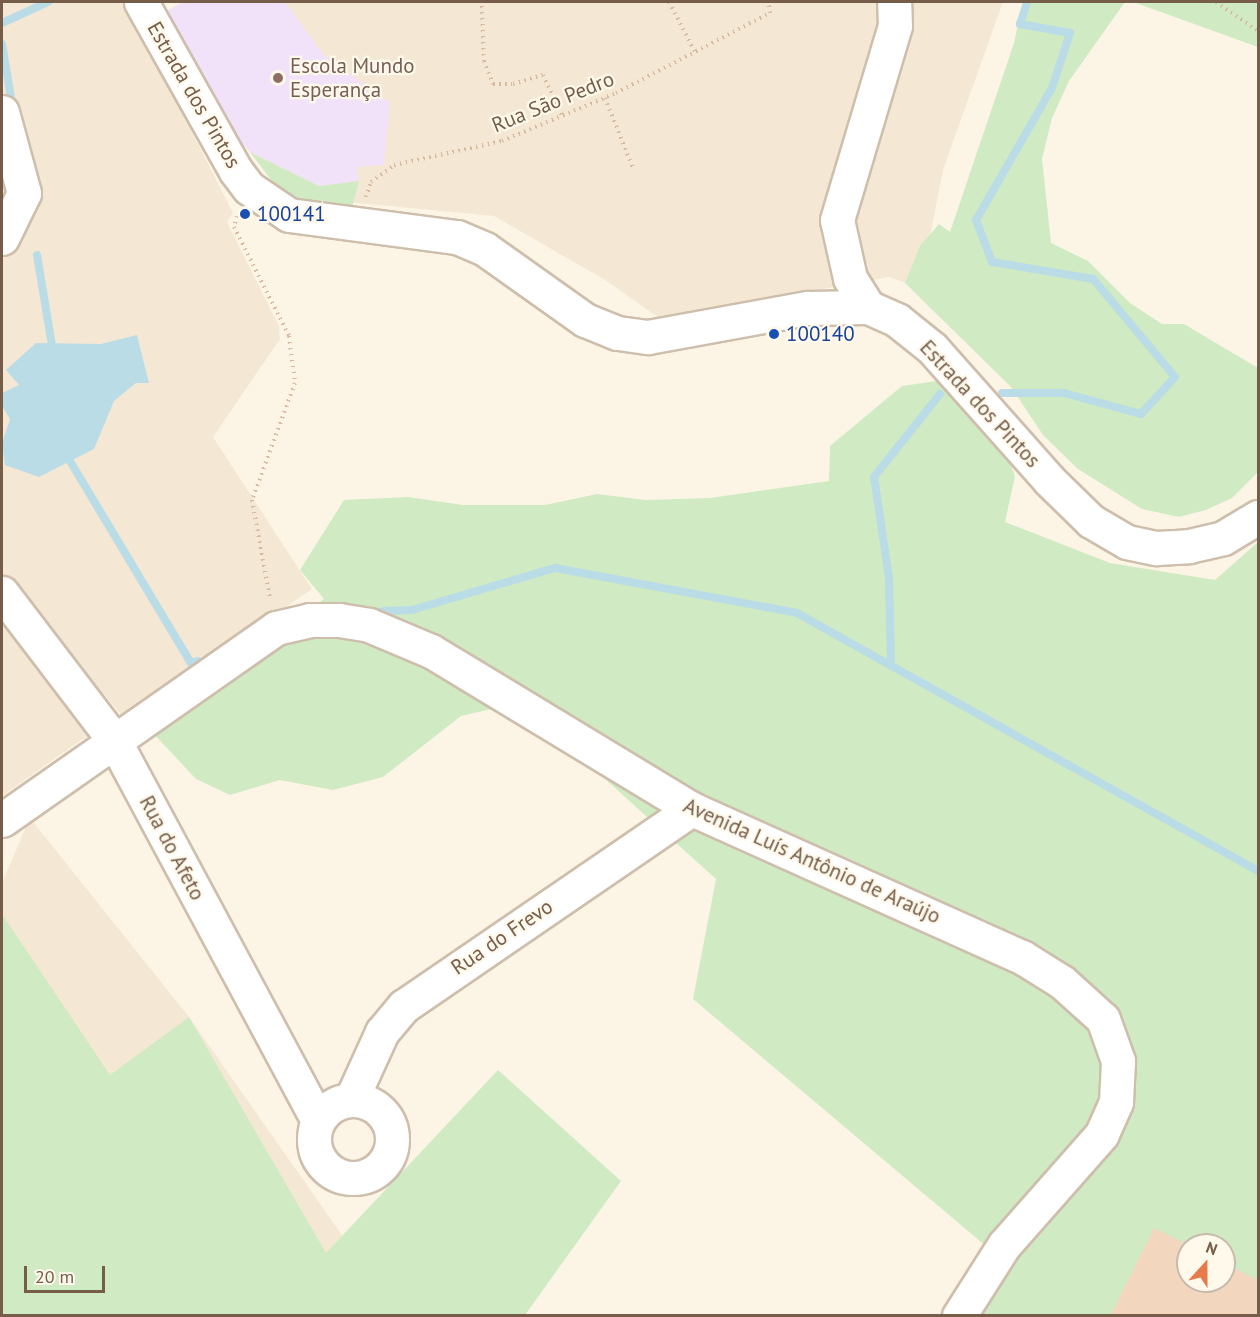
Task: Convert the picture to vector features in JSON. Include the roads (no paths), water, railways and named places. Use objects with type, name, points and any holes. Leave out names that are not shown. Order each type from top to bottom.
[{"type":"street","name":"Estrada dos Pintos","points":[[141,2],[202,118],[249,188],[289,215],[356,226],[428,230],[457,237],[485,249],[585,320],[618,333],[648,336],[705,330],[808,308],[868,307],[897,320],[932,348],[1049,480],[1091,521],[1127,542],[1156,548],[1189,546],[1223,538],[1258,517]]},
{"type":"street","points":[[868,307],[850,278],[837,220],[895,26],[894,2]]},
{"type":"street","points":[[2,112],[24,193],[2,238]]},
{"type":"street","name":"Rua do Afeto","points":[[2,593],[114,740],[318,1120]]},
{"type":"street","name":"Avenida Luís Antônio de Araújo","points":[[2,820],[276,628],[310,620],[339,620],[369,625],[413,643],[481,678],[692,809],[1022,957],[1062,982],[1103,1019],[1118,1061],[1116,1102],[1102,1134],[1004,1245],[959,1316]]},
{"type":"street","name":"Rua do Frevo","points":[[351,1100],[382,1032],[404,1006],[692,809]]},
{"type":"street","points":[[351,1100],[375,1107],[390,1126],[390,1151],[376,1171],[352,1178],[327,1168],[314,1146],[318,1120],[338,1103],[351,1100]]},
{"type":"water","points":[[137,335],[149,383],[136,383],[114,401],[94,449],[39,477],[5,465],[2,443],[10,419],[2,406],[2,393],[19,385],[6,370],[36,343],[101,344]]},
{"type":"waterway","points":[[2,23],[48,2]]},
{"type":"waterway","points":[[1002,393],[1064,393],[1141,414],[1175,377],[1093,279],[992,262],[976,220],[1052,88],[1070,33],[1020,24],[1027,2]]},
{"type":"waterway","points":[[2,44],[12,104]]},
{"type":"waterway","points":[[37,255],[53,352]]},
{"type":"waterway","points":[[891,666],[889,578],[874,477],[940,394]]},
{"type":"waterway","points":[[69,451],[70,461],[191,663],[198,661]]},
{"type":"waterway","points":[[383,611],[412,610],[555,568],[797,613],[1258,871]]},
{"type":"place","name":"Escola Mundo Esperança","points":[[278,78]]},
{"type":"place","name":"100141","points":[[245,214]]},
{"type":"place","name":"100140","points":[[774,334]]}]
